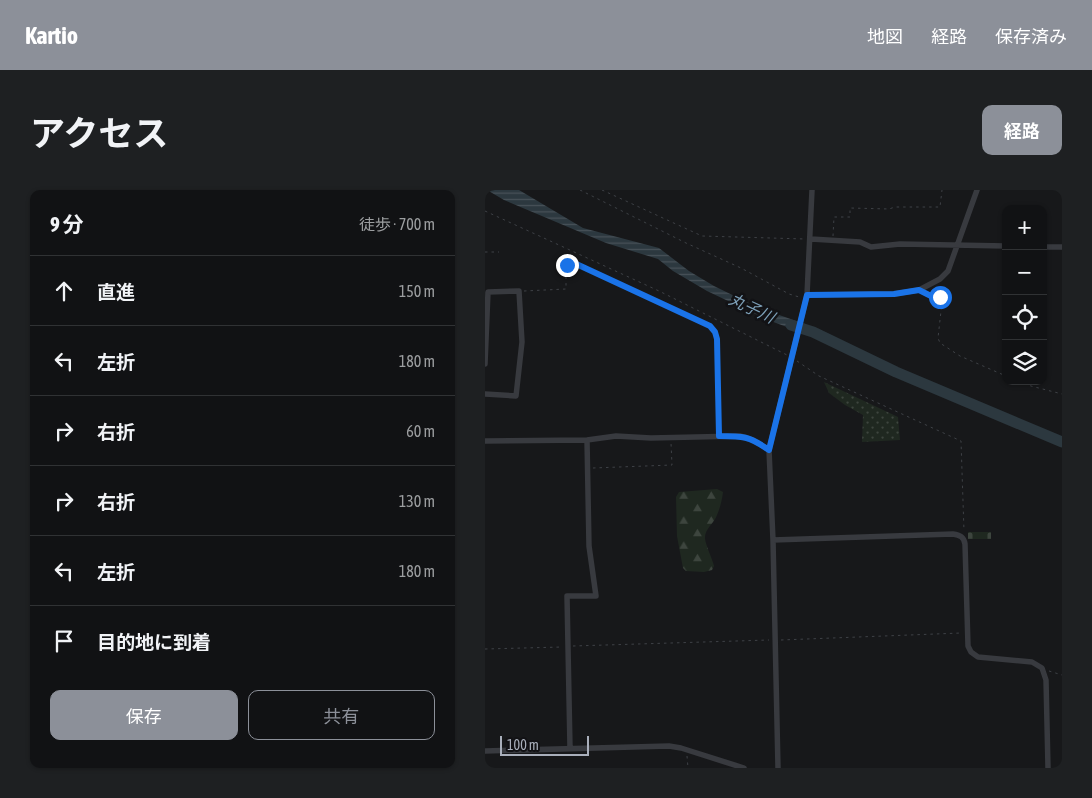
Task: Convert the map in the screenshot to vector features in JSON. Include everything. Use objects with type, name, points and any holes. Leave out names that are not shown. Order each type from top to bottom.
[{"type":"street","points":[[777,768],[773,540],[769,450],[806,297],[811,239],[812,190]]},
{"type":"street","points":[[806,297],[894,294],[919,290],[941,278],[948,270],[977,190]]},
{"type":"street","points":[[811,239],[860,242],[871,246],[900,244],[1002,246]]},
{"type":"street","points":[[1047,247],[1062,247]]},
{"type":"street","points":[[485,364],[488,292],[519,291],[521,342],[516,396],[485,394]]},
{"type":"street","points":[[485,440],[587,440],[616,436],[740,436],[753,440],[769,450]]},
{"type":"street","points":[[570,748],[567,596],[596,596],[589,546],[587,440]]},
{"type":"street","points":[[773,540],[960,535],[964,540],[967,646],[978,657],[1031,662],[1042,668],[1046,680],[1048,768]]},
{"type":"street","points":[[485,750],[669,746],[744,768]]},
{"type":"path","points":[[580,190],[686,244],[741,268],[789,294],[806,297]]},
{"type":"path","points":[[603,190],[701,236],[811,239]]},
{"type":"path","points":[[832,240],[834,217],[850,217],[849,208],[940,208],[942,190]]},
{"type":"path","points":[[485,211],[659,291],[792,356],[819,376],[961,442],[964,540]]},
{"type":"path","points":[[485,252],[499,252]]},
{"type":"path","points":[[519,291],[567,289],[567,265],[569,262],[572,262],[710,326],[715,332],[717,339],[719,436]]},
{"type":"path","points":[[919,290],[931,296],[940,297],[942,302],[938,338],[940,343],[961,356],[1002,374]]},
{"type":"path","points":[[1028,385],[1062,394]]},
{"type":"path","points":[[587,468],[672,465],[670,437]]},
{"type":"path","points":[[485,649],[967,632]]},
{"type":"path","points":[[1042,668],[1062,675]]},
{"type":"path","points":[[687,750],[688,768]]},
{"type":"green space","points":[[824,382],[898,417],[900,440],[862,442],[863,415],[829,393]]},
{"type":"green space","points":[[717,489],[723,492],[721,504],[716,518],[705,535],[714,566],[712,570],[704,572],[686,571],[683,568],[677,536],[676,497],[679,492]]},
{"type":"green space","points":[[968,532],[991,532],[991,539],[968,539]]},
{"type":"water","points":[[487,190],[519,190],[583,228],[659,248],[689,271],[714,286],[759,308],[805,324],[803,333],[768,320],[707,291],[673,271],[658,259],[606,243],[504,200]]},
{"type":"waterway","name":"丸子川","points":[[791,325],[813,332],[896,372],[1062,442]]},
{"type":"route","points":[[567,265],[567,262],[572,262],[710,326],[715,332],[717,339],[719,436],[740,436],[753,440],[769,450],[807,295],[894,294],[919,290],[931,296],[940,297]]}]
